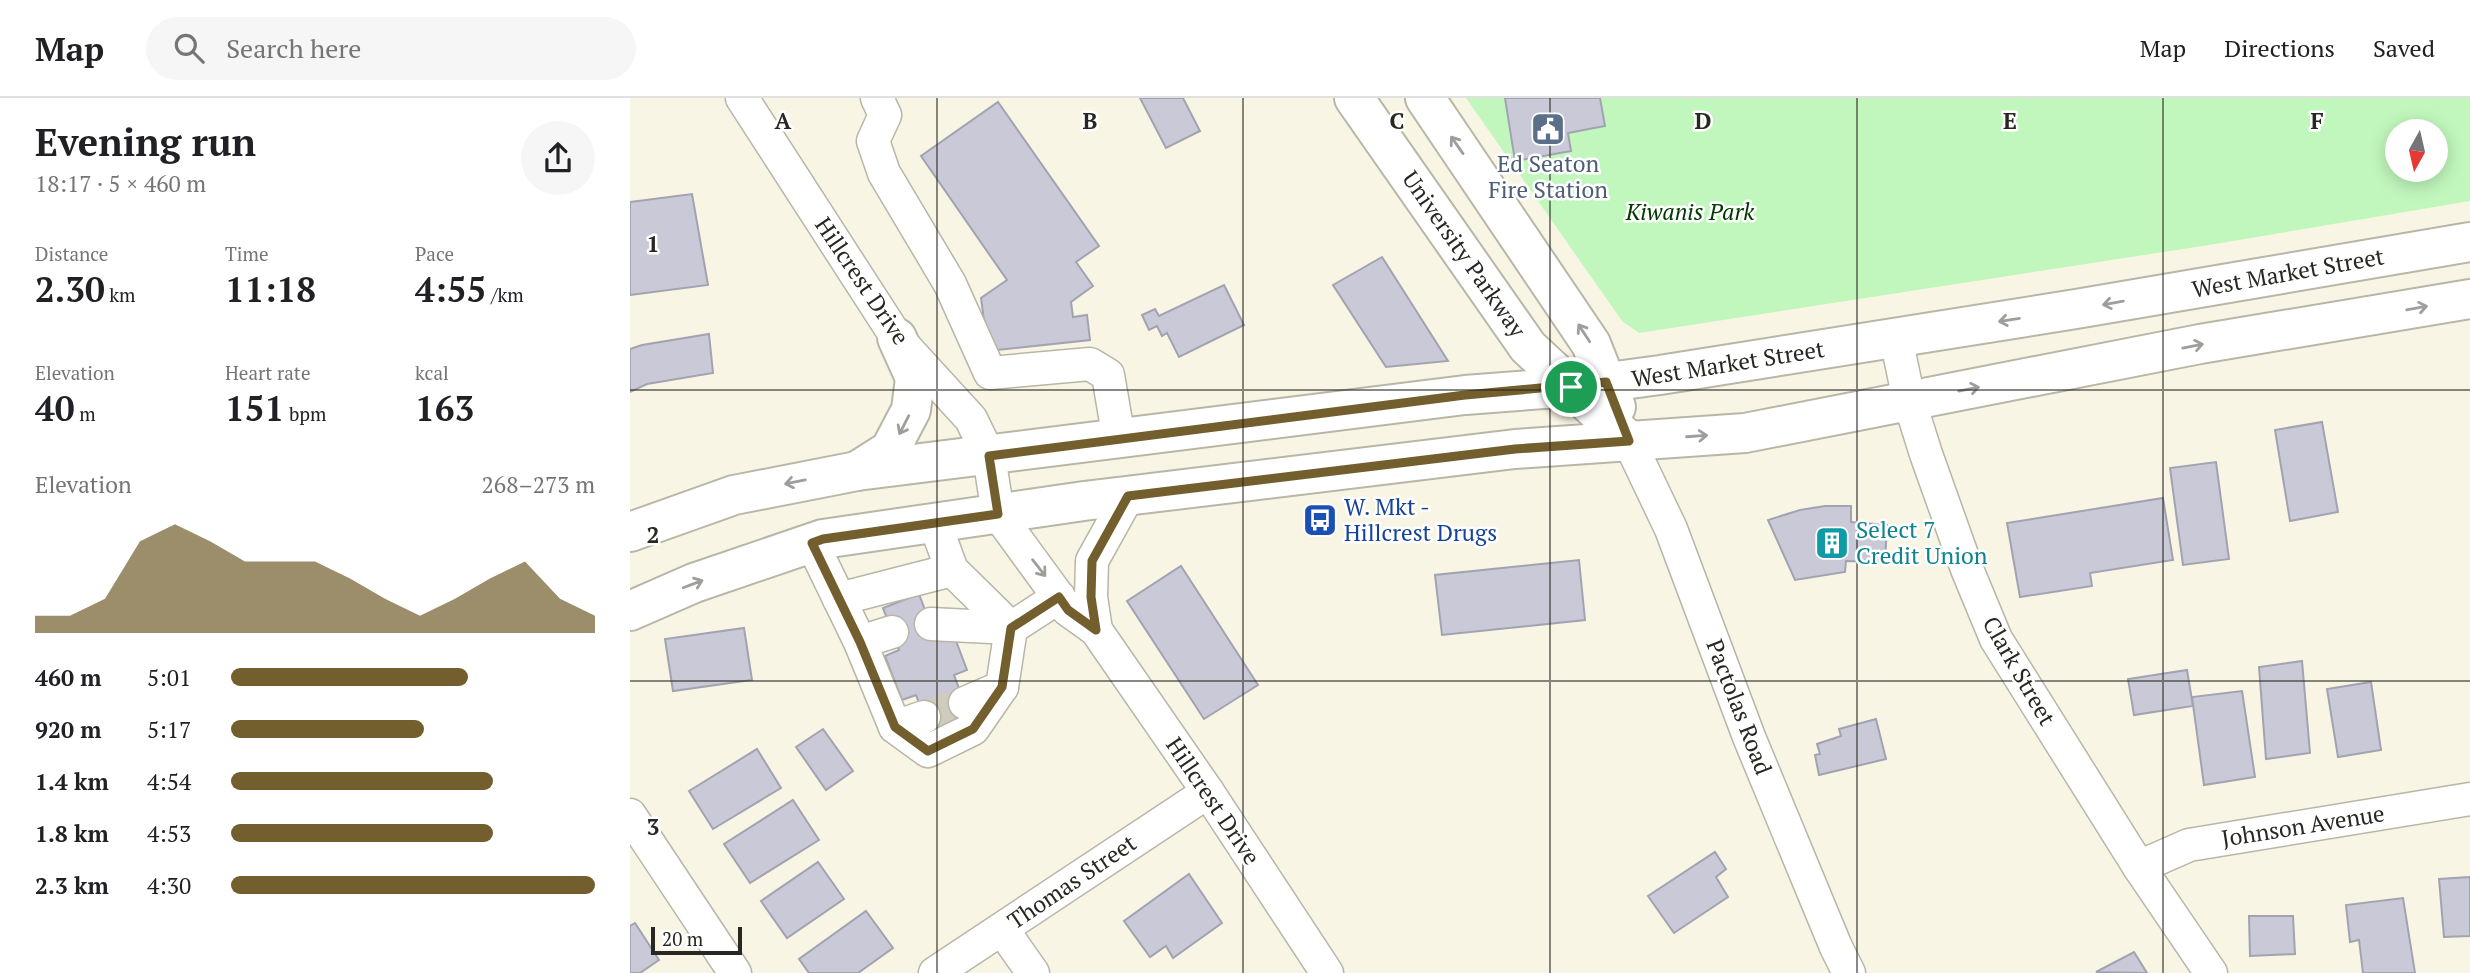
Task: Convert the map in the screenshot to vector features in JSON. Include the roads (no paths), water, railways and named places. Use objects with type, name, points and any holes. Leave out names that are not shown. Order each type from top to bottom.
[{"type":"main road","name":"University Parkway","points":[[1354,98],[1528,347],[1589,385],[1629,441]]},
{"type":"main road","name":"University Parkway","points":[[1425,98],[1591,344],[1589,385]]},
{"type":"main road","name":"West Market Street","points":[[734,495],[857,471],[1465,395],[1589,385],[1896,338],[2470,242]]},
{"type":"main road","points":[[630,611],[694,583],[823,539],[1128,496],[1515,449],[1745,433],[2200,344],[2470,299]]},
{"type":"main road","points":[[857,471],[890,450],[912,410],[915,378],[897,338]]},
{"type":"main road","points":[[630,504],[734,495]]},
{"type":"main road","points":[[630,532],[734,495]]},
{"type":"street","name":"Hillcrest Drive","points":[[741,98],[897,338],[971,419],[989,456],[998,514],[1068,610],[1096,630],[1208,792],[1327,973]]},
{"type":"street","points":[[877,98],[885,115],[873,141],[884,173],[950,284],[990,373],[1090,364],[1108,375],[1119,439]]},
{"type":"street","name":"Clark Street","points":[[1896,338],[1909,400],[1967,569],[1996,639],[2139,867],[2211,973]]},
{"type":"street","name":"Pactolas Road","points":[[1629,441],[1671,529],[1749,737],[1849,973]]},
{"type":"street","name":"Hillcrest Drive","points":[[1096,630],[1091,597],[1092,561],[1128,496]]},
{"type":"street","points":[[935,524],[952,570],[1011,628]]},
{"type":"street","points":[[812,543],[860,642],[928,751],[973,729],[1002,687],[1011,628]]},
{"type":"street","points":[[839,599],[952,570]]},
{"type":"street","points":[[931,624],[1011,628],[1059,597]]},
{"type":"street","points":[[860,642],[892,632]]},
{"type":"street","points":[[965,703],[1002,687]]},
{"type":"street","name":"Thomas Street","points":[[935,973],[1208,792]]},
{"type":"street","name":"Johnson Avenue","points":[[2139,867],[2189,845],[2470,799]]},
{"type":"street","points":[[630,815],[735,973]]},
{"type":"street","points":[[1002,929],[1033,973]]},
{"type":"tunnel","points":[[924,717],[965,703]]},
{"type":"place","name":"Ed Seaton Fire Station","points":[[1548,129]]},
{"type":"place","name":"W. Mkt - Hillcrest Drugs","points":[[1320,520]]},
{"type":"place","name":"Select 7 Credit Union","points":[[1832,543]]},
{"type":"park label","name":"Kiwanis Park","points":[[1690,212]]}]
